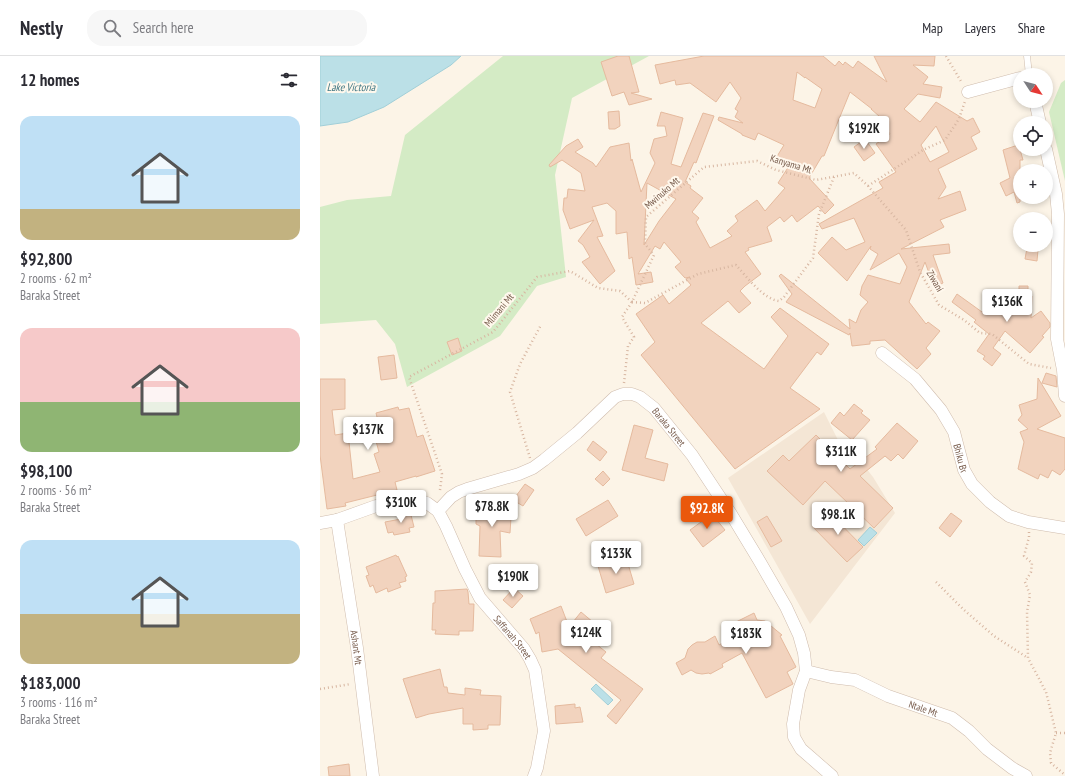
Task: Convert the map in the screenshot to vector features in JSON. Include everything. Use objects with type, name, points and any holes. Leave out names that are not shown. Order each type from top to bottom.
[{"type":"street","points":[[968,92],[1013,80]]},
{"type":"street","points":[[1048,156],[1056,194],[1058,214],[1057,339],[1063,370],[1065,396]]},
{"type":"street","name":"Bhiku Br","points":[[882,353],[915,379],[941,410],[954,432],[964,470],[972,484],[990,502],[1009,516],[1028,522],[1065,528]]},
{"type":"street","points":[[320,523],[337,520],[376,506],[397,501],[412,500],[427,503],[438,511],[451,497],[467,488],[519,474],[533,468],[577,433],[609,402],[623,394]]},
{"type":"street","name":"Baraka Street","points":[[623,394],[632,394],[640,397],[654,408],[692,455],[731,514],[786,607],[799,634],[804,653],[806,671]]},
{"type":"street","name":"Saffanah Street","points":[[438,511],[480,598],[524,649],[535,670],[544,731],[534,776]]},
{"type":"street","name":"Ashant Mt","points":[[337,520],[362,683],[373,776]]},
{"type":"street","points":[[806,671],[799,690],[793,724],[794,737],[801,749],[832,776]]},
{"type":"street","name":"Ntale Mt","points":[[806,671],[855,680],[888,696],[952,718],[1012,768],[1026,776]]},
{"type":"lane","points":[[1027,56],[1028,68]]},
{"type":"path","points":[[868,186],[923,150],[945,140],[959,120],[968,92],[946,56]]},
{"type":"path","name":"Kanyama Mt","points":[[704,167],[757,161],[776,170],[816,180],[854,173],[868,186]]},
{"type":"path","name":"Mwinuko Mt","points":[[632,302],[654,255],[645,244],[646,217],[704,167]]},
{"type":"path","points":[[623,394],[628,346],[634,337],[622,317],[632,302],[645,303],[698,274],[736,265],[756,287],[774,300],[779,301],[784,297],[814,258],[819,214],[834,176]]},
{"type":"path","name":"Ziwani","points":[[868,186],[906,230],[920,272],[939,305],[964,320],[980,333],[992,334],[1029,364],[1063,370]]},
{"type":"path","name":"Mlimani Mt","points":[[438,511],[442,474],[409,377],[493,332],[536,277],[570,271],[598,288],[620,291],[632,302]]},
{"type":"path","points":[[533,468],[510,392],[520,364],[541,326]]},
{"type":"path","points":[[1028,522],[1030,537],[1024,556],[1032,563],[1032,572],[1025,582],[1030,595],[1027,612],[1028,658],[1046,692],[1056,733],[1050,753],[1051,763],[1065,775]]},
{"type":"path","points":[[936,582],[964,610],[994,636],[1028,658]]},
{"type":"path","points":[[320,689],[362,683]]},
{"type":"path","points":[[1056,733],[1065,733]]},
{"type":"shaded area","points":[[824,412],[839,442],[855,454],[873,477],[895,513],[810,624],[728,478]]},
{"type":"green space","points":[[503,56],[649,56],[572,98],[555,175],[566,277],[537,286],[500,336],[407,387],[395,344],[376,320],[320,324],[320,207],[347,200],[391,196],[405,135]]},
{"type":"green space","points":[[1065,80],[1065,181],[1053,129],[1053,116],[1050,116],[1049,112],[1051,108],[1053,108],[1053,102],[1061,83]]},
{"type":"water","name":"Lake Victoria","points":[[320,56],[461,56],[451,65],[384,107],[348,122],[320,126]]},
{"type":"water","points":[[870,527],[877,533],[864,546],[858,540]]},
{"type":"water","points":[[596,684],[613,700],[608,705],[591,689]]},
{"type":"building","points":[[618,56],[629,56],[639,92],[631,93],[652,99],[629,105],[624,92],[612,96],[601,62]]},
{"type":"building","points":[[704,56],[823,56],[835,66],[839,61],[843,65],[845,62],[853,68],[858,61],[887,82],[874,56],[935,56],[934,66],[913,65],[928,77],[923,84],[942,87],[940,98],[918,94],[904,109],[920,122],[936,102],[967,121],[973,118],[980,132],[971,137],[977,149],[938,169],[946,187],[938,199],[960,191],[966,210],[940,220],[944,227],[901,249],[949,244],[950,253],[933,255],[943,283],[934,287],[925,262],[909,302],[926,324],[928,322],[940,331],[926,348],[931,354],[917,369],[885,340],[870,341],[870,344],[852,346],[850,333],[849,335],[786,302],[792,294],[779,276],[781,274],[850,329],[849,319],[856,323],[861,310],[868,302],[860,295],[862,286],[868,275],[900,284],[907,267],[899,253],[870,270],[878,254],[870,249],[871,246],[847,281],[818,253],[832,237],[846,250],[865,242],[854,218],[822,229],[819,224],[883,188],[879,182],[896,172],[876,144],[890,134],[885,126],[888,124],[850,92],[824,156],[822,156],[809,178],[834,205],[825,214],[818,206],[797,222],[792,215],[784,222],[780,217],[767,227],[772,241],[748,248],[749,250],[745,252],[761,274],[740,291],[751,303],[739,313],[728,301],[701,323],[764,369],[788,336],[771,317],[780,308],[829,344],[821,355],[817,352],[790,388],[820,409],[735,469],[641,355],[655,342],[636,314],[663,295],[669,304],[691,285],[686,279],[690,277],[685,278],[675,267],[681,262],[664,242],[660,249],[655,246],[638,274],[651,272],[653,282],[636,285],[632,257],[629,259],[627,232],[616,234],[616,211],[607,203],[592,207],[603,236],[597,237],[615,271],[600,284],[582,262],[590,257],[583,245],[578,241],[594,220],[570,229],[563,210],[564,198],[567,198],[568,189],[585,191],[581,173],[562,160],[550,167],[549,165],[566,146],[578,139],[583,147],[575,152],[593,163],[596,167],[610,147],[629,143],[631,161],[632,159],[641,192],[655,163],[650,153],[654,139],[667,136],[665,126],[657,126],[661,112],[683,118],[671,164],[681,167],[703,113],[714,116],[696,163],[694,162],[685,182],[703,198],[692,212],[699,218],[696,222],[710,248],[732,236],[727,231],[738,221],[735,216],[757,200],[765,211],[785,188],[778,183],[789,166],[776,158],[784,145],[758,133],[755,140],[742,135],[718,120],[719,117],[743,123],[735,117],[738,111],[735,109],[741,98],[730,82],[716,102],[690,83],[676,85],[675,80],[660,84],[655,65]],"holes":[[[797,72],[822,89],[815,108],[793,100]],[[936,126],[949,152],[930,162],[921,145]],[[647,183],[676,199],[659,221],[644,245]]]},
{"type":"building","points":[[619,111],[620,126],[615,129],[609,129],[608,112]]},
{"type":"building","points":[[865,139],[875,153],[864,161],[854,147]]},
{"type":"building","points":[[1013,147],[1013,156],[1022,156],[1023,160],[1020,160],[1020,164],[1013,164],[1013,192],[1006,196],[1000,183],[1010,178],[1003,150]]},
{"type":"building","points":[[1026,252],[1038,252],[1037,261],[1025,259]]},
{"type":"building","points":[[1019,286],[1028,286],[1028,296],[1032,296],[1031,318],[1041,311],[1050,323],[1050,327],[1042,336],[1044,337],[1030,353],[1005,331],[993,348],[1001,354],[992,366],[983,359],[985,356],[977,351],[989,334],[974,322],[976,320],[952,302],[957,294],[982,312],[992,299],[1004,309],[1019,293]]},
{"type":"building","points":[[458,338],[462,351],[452,355],[447,342]]},
{"type":"building","points":[[394,355],[397,378],[381,380],[378,357]]},
{"type":"building","points":[[1046,373],[1056,376],[1057,387],[1042,383]]},
{"type":"building","points":[[1038,378],[1061,416],[1037,429],[1065,438],[1065,469],[1060,475],[1052,470],[1048,478],[1040,474],[1038,479],[1018,469],[1024,442],[1020,432],[1028,429],[1018,420],[1022,415],[1019,405],[1037,399]]},
{"type":"building","points":[[320,379],[345,379],[345,409],[332,410],[335,435],[348,433],[353,479],[380,472],[374,454],[379,452],[371,423],[378,421],[376,413],[398,407],[399,410],[409,408],[417,437],[423,435],[435,471],[395,482],[397,490],[345,503],[346,506],[327,509],[320,455]]},
{"type":"building","points":[[854,404],[863,411],[861,413],[870,420],[852,440],[831,423],[840,412],[844,416]]},
{"type":"building","points":[[897,423],[918,441],[903,459],[898,454],[891,461],[885,456],[860,476],[893,508],[874,528],[825,481],[803,505],[767,471],[783,455],[789,461],[816,435],[850,469],[877,449],[875,447]]},
{"type":"building","points":[[634,425],[653,430],[645,458],[668,464],[664,481],[622,470]]},
{"type":"building","points":[[593,441],[607,452],[600,461],[587,450]]},
{"type":"building","points":[[603,471],[610,479],[603,486],[595,479]]},
{"type":"building","points":[[525,484],[534,490],[523,506],[513,500]]},
{"type":"building","points":[[608,500],[618,516],[586,536],[576,519]]},
{"type":"building","points":[[512,502],[510,533],[500,531],[501,557],[479,556],[480,526],[476,524],[476,503],[497,505],[500,520]]},
{"type":"building","points":[[410,511],[414,527],[409,528],[410,532],[394,535],[393,532],[388,533],[385,522],[401,519],[400,512]]},
{"type":"building","points":[[828,511],[863,547],[847,562],[812,526]]},
{"type":"building","points":[[951,513],[962,521],[950,537],[939,528]]},
{"type":"building","points":[[712,514],[725,530],[703,547],[690,530]]},
{"type":"building","points":[[767,516],[782,541],[771,547],[757,522]]},
{"type":"building","points":[[396,555],[397,557],[398,556],[407,576],[405,577],[406,581],[399,583],[401,587],[388,592],[387,588],[376,593],[373,585],[370,587],[366,576],[369,575],[366,567]]},
{"type":"building","points":[[626,557],[634,584],[606,593],[598,566]]},
{"type":"building","points":[[514,588],[523,596],[512,608],[503,600]]},
{"type":"building","points":[[467,589],[469,604],[474,604],[473,631],[459,631],[459,635],[435,634],[436,630],[432,630],[435,591]]},
{"type":"building","points":[[561,606],[569,627],[581,612],[606,633],[596,644],[606,652],[601,658],[643,689],[616,724],[607,716],[621,700],[558,649],[542,652],[539,632],[536,634],[530,619]]},
{"type":"building","points":[[754,613],[757,620],[765,621],[782,635],[780,636],[796,667],[787,672],[793,684],[766,698],[742,653],[722,664],[723,667],[710,674],[696,673],[691,670],[682,675],[676,663],[685,658],[688,649],[692,645],[697,642],[705,642],[715,636],[719,645],[737,635],[732,624]]},
{"type":"building","points":[[440,669],[444,687],[447,687],[448,693],[465,695],[465,688],[481,690],[480,695],[501,696],[500,725],[488,725],[488,729],[473,730],[473,724],[463,724],[463,708],[429,714],[416,718],[403,679]]},
{"type":"building","points":[[575,704],[575,708],[580,707],[583,722],[556,724],[555,706]]},
{"type":"building","points":[[349,764],[350,776],[329,776],[328,767]]}]
